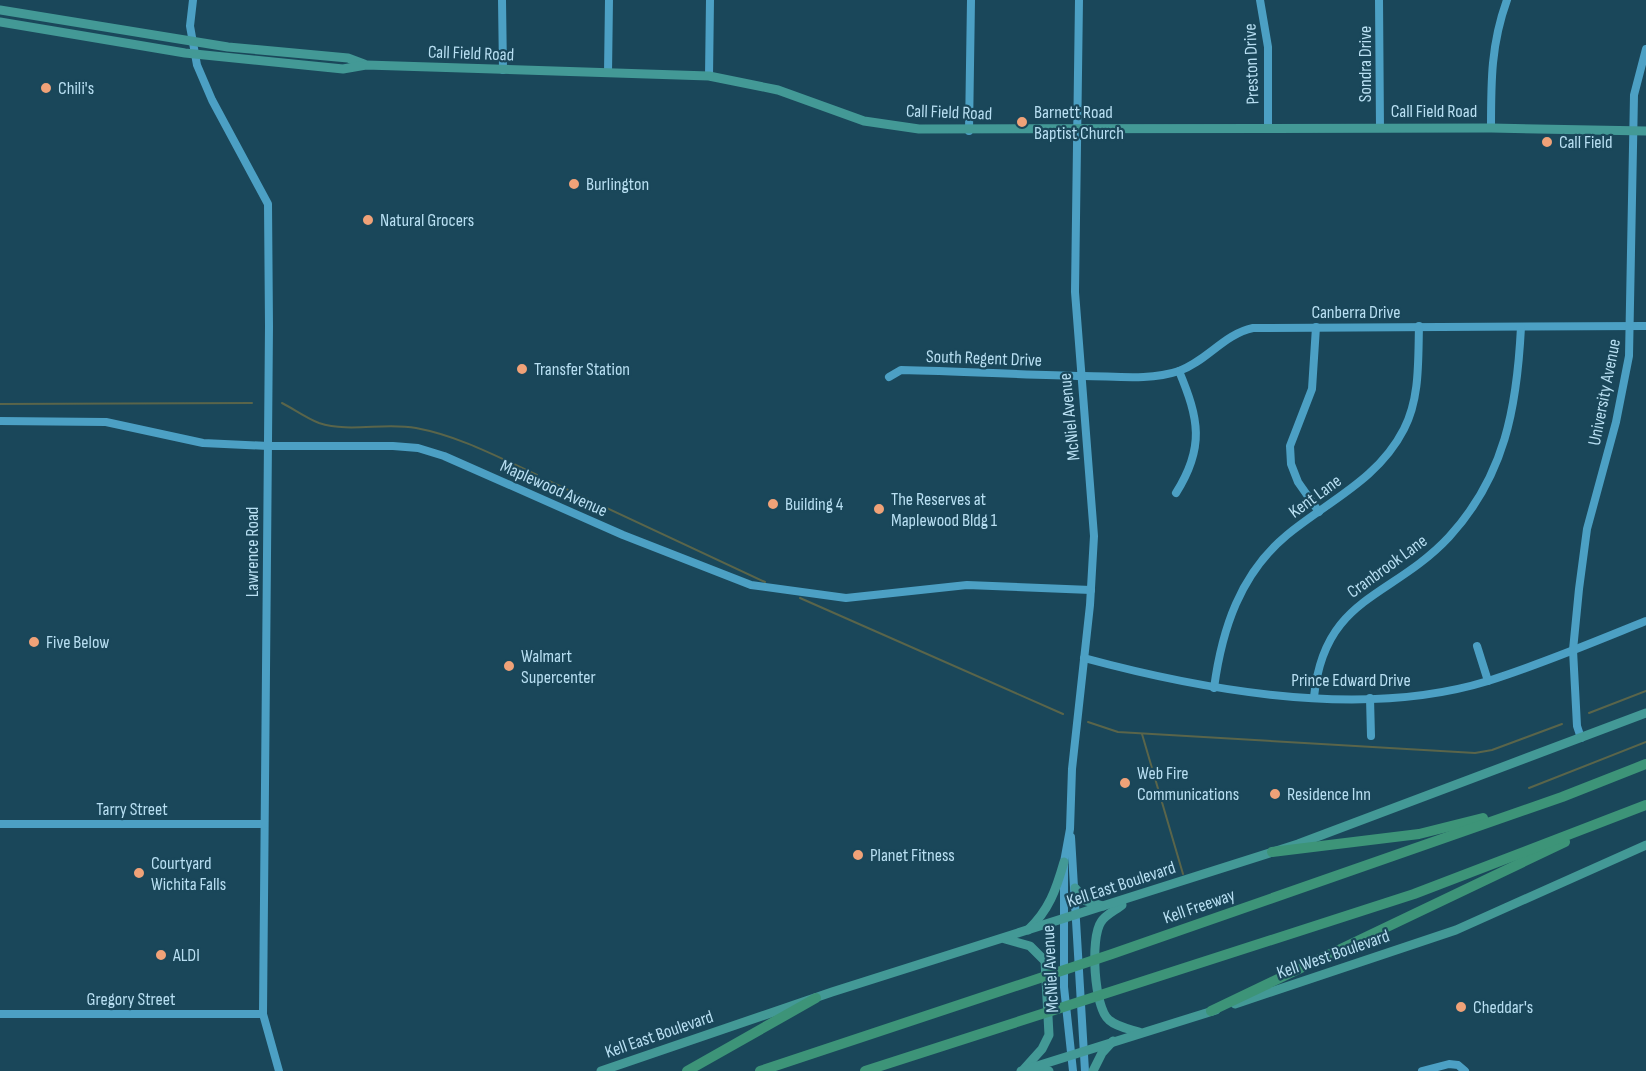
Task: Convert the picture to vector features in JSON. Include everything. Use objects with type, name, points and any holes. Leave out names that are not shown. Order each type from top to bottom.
[{"type":"highway","name":"Kell Freeway","points":[[760,1071],[1112,954],[1562,797],[1646,764]]},
{"type":"highway","points":[[1272,852],[1419,834],[1562,797]]},
{"type":"highway","points":[[865,1071],[1414,894],[1646,806]]},
{"type":"highway","points":[[1211,1011],[1539,856],[1599,824]]},
{"type":"highway","points":[[687,1071],[816,998]]},
{"type":"main road","name":"Call Field Road","points":[[0,10],[103,27],[193,48]]},
{"type":"main road","points":[[32,27],[33,15]]},
{"type":"main road","name":"Call Field Road","points":[[0,22],[99,38],[193,48],[343,69],[366,65],[709,76],[778,90],[864,120],[889,126],[969,131],[1268,128],[1646,130]]},
{"type":"main road","points":[[99,38],[103,27]]},
{"type":"main road","name":"Kell East Boulevard","points":[[601,1071],[816,998],[1063,921],[1272,852],[1646,713]]},
{"type":"main road","name":"Kell West Boulevard","points":[[1025,1070],[1456,930],[1646,845]]},
{"type":"main road","points":[[1027,932],[1044,915],[1055,895],[1064,862]]},
{"type":"main road","points":[[1075,888],[1086,901],[1094,905],[1111,905]]},
{"type":"main road","points":[[1129,899],[1101,921],[1095,936],[1094,949],[1100,1008],[1107,1020],[1140,1032]]},
{"type":"main road","points":[[1003,939],[1030,946],[1045,961],[1049,1035],[1042,1049],[1025,1070]]},
{"type":"main road","points":[[1093,1071],[1102,1053],[1113,1040]]},
{"type":"main road","points":[[1025,1070],[1049,1071]]},
{"type":"street","points":[[193,0],[193,48]]},
{"type":"street","points":[[502,0],[503,70]]},
{"type":"street","points":[[608,73],[609,0]]},
{"type":"street","points":[[709,76],[710,0]]},
{"type":"street","points":[[969,131],[971,0]]},
{"type":"street","name":"McNiel Avenue","points":[[1079,0],[1075,292],[1080,376],[1094,517],[1091,590],[1072,769],[1070,829],[1085,1071]]},
{"type":"street","name":"Preston Drive","points":[[1260,0],[1268,47],[1268,128]]},
{"type":"street","name":"Sondra Drive","points":[[1379,0],[1380,128]]},
{"type":"street","points":[[1491,128],[1491,61],[1498,27],[1507,0]]},
{"type":"street","name":"Lawrence Road","points":[[193,48],[212,100],[268,204],[263,1014],[279,1071]]},
{"type":"street","name":"University Avenue","points":[[1581,738],[1577,726],[1573,650],[1587,529],[1616,422],[1629,356],[1634,95],[1646,49]]},
{"type":"street","name":"Kent Lane","points":[[1214,688],[1226,627],[1237,598],[1266,554],[1319,512],[1366,479],[1384,460],[1404,429],[1415,400],[1419,326]]},
{"type":"street","name":"Canberra Drive","points":[[1080,376],[1155,376],[1179,371],[1202,359],[1232,335],[1245,329],[1646,326]]},
{"type":"street","points":[[1316,327],[1312,389],[1294,433],[1291,464],[1298,482],[1319,512]]},
{"type":"street","name":"Cranbrook Lane","points":[[1314,697],[1322,652],[1349,612],[1429,556],[1474,507],[1488,482],[1506,437],[1518,385],[1521,327]]},
{"type":"street","name":"South Regent Drive","points":[[889,377],[902,370],[1080,376]]},
{"type":"street","points":[[1176,493],[1191,470],[1196,441],[1191,401],[1179,371]]},
{"type":"street","name":"Maplewood Avenue","points":[[0,422],[106,422],[203,442],[268,446],[418,448],[444,456],[623,535],[751,585],[846,597],[967,585],[1091,590]]},
{"type":"street","name":"Prince Edward Drive","points":[[1084,658],[1155,678],[1214,688],[1314,697],[1370,698],[1423,694],[1488,681],[1646,621]]},
{"type":"street","points":[[1477,646],[1488,681]]},
{"type":"street","points":[[1370,698],[1371,736]]},
{"type":"street","name":"Tarry Street","points":[[0,824],[264,824]]},
{"type":"street","name":"McNiel Avenue","points":[[1070,829],[1064,862],[1063,921],[1064,987],[1072,1071]]},
{"type":"street","name":"Gregory Street","points":[[0,1014],[263,1014]]},
{"type":"street","points":[[1422,1071],[1449,1064],[1458,1065],[1464,1071]]},
{"type":"waterway","points":[[0,404],[252,403]]},
{"type":"waterway","points":[[282,403],[314,421],[331,426],[404,426],[448,436],[537,475]]},
{"type":"waterway","points":[[549,481],[765,582]]},
{"type":"waterway","points":[[800,598],[1063,714]]},
{"type":"waterway","points":[[1589,713],[1646,691]]},
{"type":"waterway","points":[[1088,722],[1118,732],[1475,753],[1492,750],[1562,724]]},
{"type":"waterway","points":[[1142,734],[1183,874]]},
{"type":"waterway","points":[[1529,788],[1646,742]]},
{"type":"place","name":"Chili's","points":[[46,88]]},
{"type":"place","name":"Barnett Road Baptist Church","points":[[1022,122]]},
{"type":"place","name":"Call Field","points":[[1547,142]]},
{"type":"place","name":"Burlington","points":[[574,184]]},
{"type":"place","name":"Natural Grocers","points":[[368,220]]},
{"type":"place","name":"Transfer Station","points":[[522,369]]},
{"type":"place","name":"Building 4","points":[[773,504]]},
{"type":"place","name":"The Reserves at Maplewood Bldg 1","points":[[879,509]]},
{"type":"place","name":"Five Below","points":[[34,642]]},
{"type":"place","name":"Walmart Supercenter","points":[[509,666]]},
{"type":"place","name":"Web Fire Communications","points":[[1125,783]]},
{"type":"place","name":"Residence Inn","points":[[1275,794]]},
{"type":"place","name":"Planet Fitness","points":[[858,855]]},
{"type":"place","name":"Courtyard Wichita Falls","points":[[139,873]]},
{"type":"place","name":"ALDI","points":[[161,955]]},
{"type":"place","name":"Cheddar's","points":[[1461,1007]]}]
